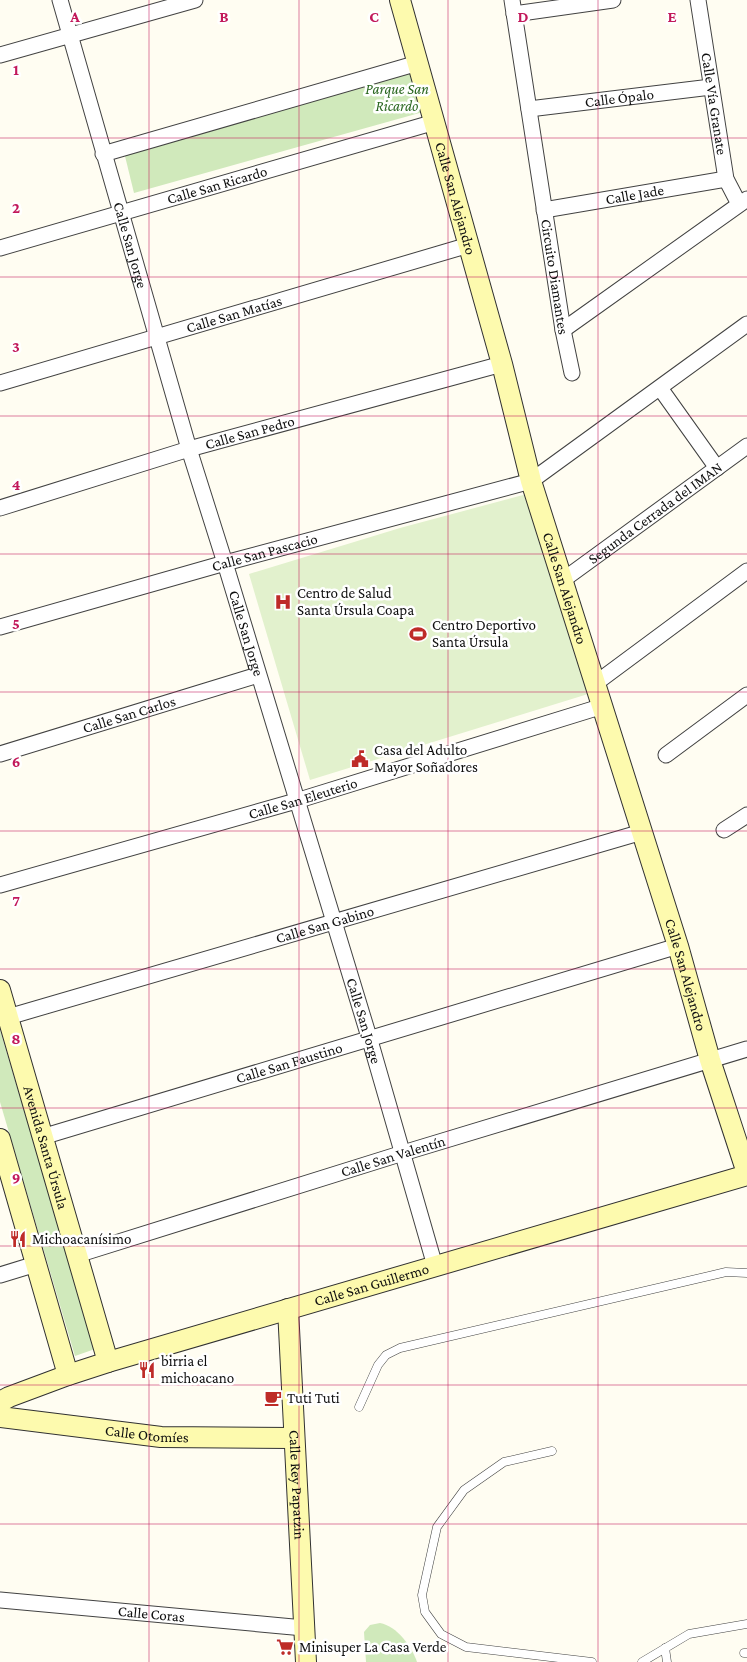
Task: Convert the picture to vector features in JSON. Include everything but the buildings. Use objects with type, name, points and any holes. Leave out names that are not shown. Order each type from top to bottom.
[{"type":"street","name":"Calle San Jorge","points":[[60,0],[189,449],[226,563],[296,801],[369,1037],[435,1266]]},
{"type":"street","points":[[0,55],[196,0]]},
{"type":"street","name":"Calle San Alejandro","points":[[400,0],[502,364],[531,481],[678,946],[710,1060],[747,1174]]},
{"type":"street","points":[[513,7],[613,0]]},
{"type":"street","name":"Calle Vía Granate","points":[[698,0],[726,179],[743,202]]},
{"type":"street","name":"Circuito Diamantes","points":[[513,7],[563,330],[743,202]]},
{"type":"street","points":[[103,154],[418,63]]},
{"type":"street","name":"Calle Ópalo","points":[[529,109],[711,86]]},
{"type":"street","name":"Calle San Ricardo","points":[[0,248],[435,122]]},
{"type":"street","name":"Calle Jade","points":[[544,210],[726,179]]},
{"type":"street","name":"Calle San Matías","points":[[0,383],[469,245]]},
{"type":"street","points":[[531,481],[747,324]]},
{"type":"street","points":[[563,330],[572,373]]},
{"type":"street","name":"Calle San Pedro","points":[[0,508],[189,449],[502,364]]},
{"type":"street","points":[[660,388],[717,468]]},
{"type":"street","name":"Segunda Cerrada del IMAN","points":[[563,580],[747,446]]},
{"type":"street","name":"Calle San Pascacio","points":[[0,627],[226,563],[531,481]]},
{"type":"street","points":[[596,683],[747,571]]},
{"type":"street","name":"Calle San Carlos","points":[[0,754],[258,675]]},
{"type":"street","points":[[666,755],[747,695]]},
{"type":"street","name":"Calle San Eleuterio","points":[[0,885],[296,801],[603,706]]},
{"type":"street","points":[[724,830],[747,815]]},
{"type":"street","name":"Calle San Gabino","points":[[8,1017],[642,832]]},
{"type":"street","name":"Calle San Faustino","points":[[42,1137],[369,1037],[678,946]]},
{"type":"street","name":"Avenida Santa Úrsula","points":[[0,990],[108,1362]]},
{"type":"street","name":"Calle San Valentín","points":[[77,1255],[403,1153],[747,1049]]},
{"type":"street","points":[[0,1142],[68,1375]]},
{"type":"street","name":"Calle San Guillermo","points":[[0,1402],[68,1375],[108,1362],[747,1174]]},
{"type":"street","points":[[0,1275],[36,1264]]},
{"type":"street","name":"Calle Rey Papatzin","points":[[288,1309],[293,1438],[306,1662]]},
{"type":"street","name":"Calle Otomíes","points":[[0,1417],[161,1437],[293,1438]]},
{"type":"street","name":"Calle Coras","points":[[0,1600],[304,1628]]},
{"type":"lane","points":[[359,1407],[378,1365],[386,1355],[400,1348],[726,1272],[747,1273]]},
{"type":"lane","points":[[552,1450],[504,1462],[464,1490],[437,1527],[422,1595],[426,1612],[441,1634],[466,1647],[592,1662]]},
{"type":"lane","points":[[642,1662],[689,1634],[747,1624]]},
{"type":"lane","points":[[665,1648],[667,1662]]},
{"type":"green space","name":"Parque San Ricardo","points":[[412,72],[423,112],[134,193],[124,152]]},
{"type":"green space","name":"Centro Deportivo Santa Úrsula","points":[[527,494],[588,694],[310,780],[249,574],[400,528]]},
{"type":"green space","points":[[0,1030],[95,1349],[75,1356],[0,1102]]},
{"type":"green space","points":[[380,1623],[392,1628],[403,1638],[412,1650],[417,1662],[366,1662],[364,1632],[370,1625]]},
{"type":"place","name":"Centro de Salud Santa Úrsula Coapa","points":[[283,602]]},
{"type":"place","name":"Centro Deportivo Santa Úrsula","points":[[418,634]]},
{"type":"place","name":"Casa del Adulto Mayor Soñadores","points":[[360,759]]},
{"type":"place","name":"Michoacanísimo","points":[[18,1239]]},
{"type":"place","name":"birria el michoacano","points":[[147,1370]]},
{"type":"place","name":"Tuti Tuti","points":[[273,1398]]},
{"type":"place","name":"Minisuper La Casa Verde","points":[[285,1647]]}]
